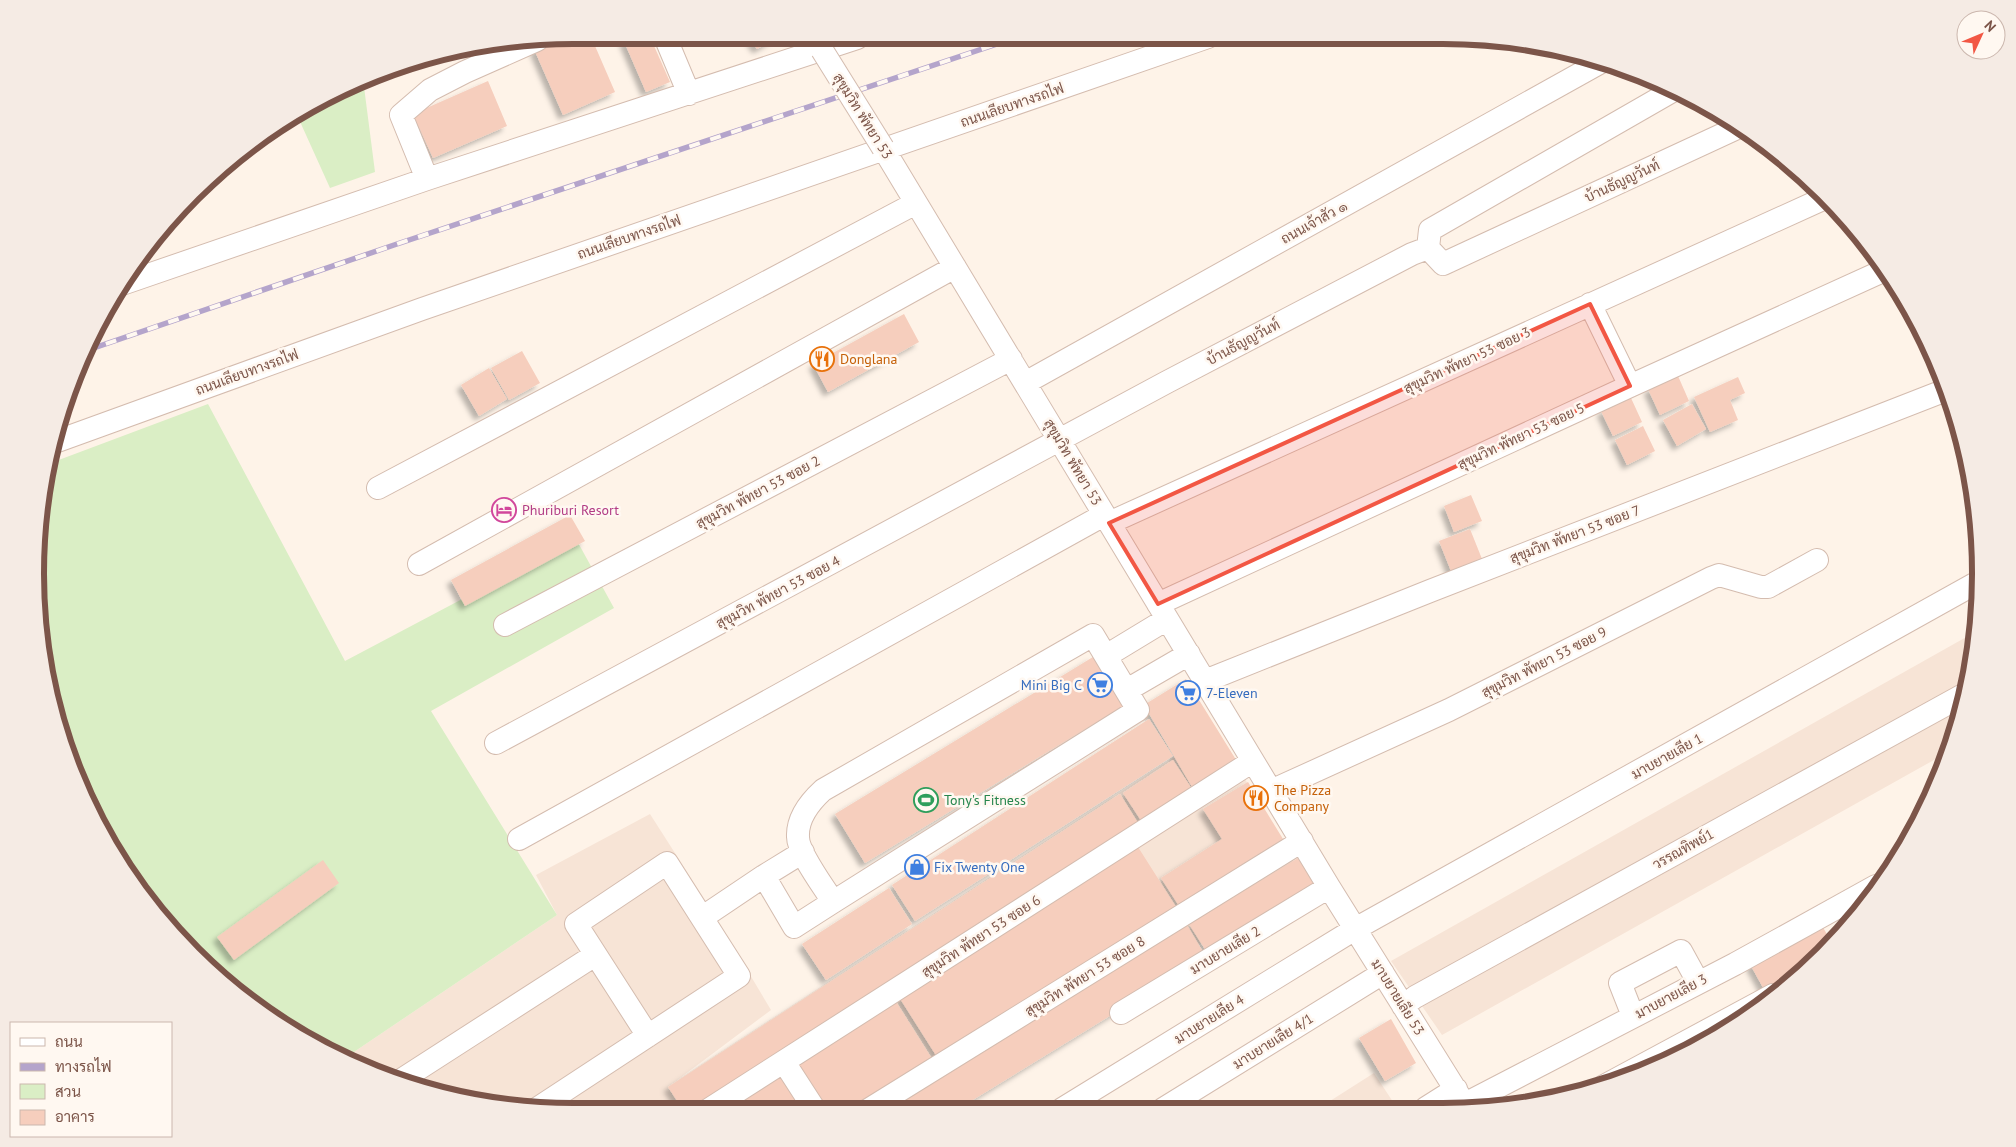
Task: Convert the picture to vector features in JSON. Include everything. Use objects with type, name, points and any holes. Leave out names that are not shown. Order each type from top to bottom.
[{"type":"street","points":[[668,44],[689,94]]},
{"type":"street","name":"สุขุมวิท พัทยา 53","points":[[818,44],[1011,359],[1329,887]]},
{"type":"street","points":[[131,282],[427,178],[689,94],[818,44]]},
{"type":"street","name":"ถนนเลียบทางรถไฟ","points":[[61,440],[431,306],[1188,44]]},
{"type":"street","points":[[427,178],[401,115],[430,90],[464,72],[521,47]]},
{"type":"street","name":"ถนนเจ้าสัว ๑","points":[[1025,383],[1594,66]]},
{"type":"street","points":[[1428,248],[1430,230],[1667,94]]},
{"type":"street","name":"บ้านธัญญวันท์","points":[[1060,441],[1412,254],[1428,248],[1443,264],[1732,130]]},
{"type":"street","name":"สุขุมวิท พัทยา 53 ซอย 3","points":[[518,838],[1107,519],[1819,201]]},
{"type":"street","points":[[378,488],[916,203]]},
{"type":"street","points":[[419,564],[955,267]]},
{"type":"street","name":"สุขุมวิท พัทยา 53 ซอย 5","points":[[1106,656],[1163,611],[1630,386],[1879,273]]},
{"type":"street","points":[[1590,304],[1630,386]]},
{"type":"street","name":"สุขุมวิท พัทยา 53 ซอย 2","points":[[505,626],[1011,359]]},
{"type":"street","name":"สุขุมวิท พัทยา 53 ซอย 7","points":[[1205,681],[1430,590],[1940,392]]},
{"type":"street","name":"สุขุมวิท พัทยา 53 ซอย 4","points":[[496,743],[1060,441]]},
{"type":"street","name":"สุขุมวิท พัทยา 53 ซอย 9","points":[[1271,791],[1449,710],[1711,578],[1720,576],[1761,587],[1768,586],[1817,560]]},
{"type":"street","name":"มาบยายเลีย 1","points":[[1356,929],[1972,586]]},
{"type":"street","points":[[764,876],[794,927],[834,902],[1138,710],[1093,635],[823,790],[810,801],[802,818],[798,836],[803,852],[834,902]]},
{"type":"street","points":[[1127,690],[1189,654]]},
{"type":"street","name":"วรรณทิพย์1","points":[[1404,1006],[1424,992],[1957,698]]},
{"type":"street","name":"สุขุมวิท พัทยา 53 ซอย 6","points":[[719,1103],[1253,761]]},
{"type":"street","name":"สุขุมวิท พัทยา 53 ซอย 8","points":[[879,1103],[1302,842]]},
{"type":"street","points":[[703,918],[803,852]]},
{"type":"street","points":[[547,1102],[648,1036],[739,976],[667,863],[576,924],[648,1036]]},
{"type":"street","name":"มาบยายเลีย 53","points":[[1329,887],[1463,1100]]},
{"type":"street","name":"มาบยายเลีย 2","points":[[1121,1013],[1329,887]]},
{"type":"street","name":"มาบยายเลีย 3","points":[[1450,1103],[1463,1100],[1634,1016],[1866,891]]},
{"type":"street","name":"มาบยายเลีย 4","points":[[1072,1103],[1356,929]]},
{"type":"street","points":[[1634,1016],[1620,983],[1681,951],[1698,982]]},
{"type":"street","points":[[407,1076],[595,955]]},
{"type":"street","name":"มาบยายเลีย 4/1","points":[[1173,1103],[1383,973]]},
{"type":"street","points":[[1654,1059],[1731,1018]]},
{"type":"street","points":[[784,1062],[810,1103]]},
{"type":"highlighted area","points":[[1590,304],[1630,386],[1158,604],[1109,523]]},
{"type":"shaded area","points":[[1969,636],[1954,711],[1939,757],[1442,1035],[1391,961]]},
{"type":"shaded area","points":[[1216,730],[1304,879],[943,1103],[539,1102],[504,1099],[436,1085],[403,1075],[351,1054],[557,915],[536,875],[650,814],[712,911],[771,1010],[676,1081]]},
{"type":"shaded area","points":[[1374,1073],[1394,1103],[1327,1103]]},
{"type":"green space","points":[[364,87],[375,172],[330,188],[300,121],[339,98]]},
{"type":"green space","points":[[208,404],[345,661],[576,539],[614,608],[431,711],[557,915],[351,1054],[279,1014],[224,972],[175,923],[158,902],[148,884],[145,885],[133,868],[98,808],[72,744],[54,677],[48,643],[45,608],[45,539],[48,504],[56,461]]},
{"type":"building","points":[[594,44],[615,92],[563,115],[534,49],[543,45]]},
{"type":"building","points":[[625,44],[653,44],[670,82],[646,92]]},
{"type":"building","points":[[754,44],[766,44],[757,49]]},
{"type":"building","points":[[488,81],[507,126],[433,158],[413,114]]},
{"type":"building","points":[[904,314],[919,342],[828,392],[813,364]]},
{"type":"building","points":[[522,351],[540,383],[509,400],[491,368]]},
{"type":"building","points":[[489,368],[507,399],[479,416],[461,385]]},
{"type":"building","points":[[1678,376],[1689,401],[1660,415],[1648,389]]},
{"type":"building","points":[[1738,377],[1745,393],[1730,400],[1738,420],[1710,432],[1694,397]]},
{"type":"building","points":[[1631,398],[1642,422],[1613,436],[1601,411]]},
{"type":"building","points":[[1692,404],[1706,429],[1677,446],[1663,420]]},
{"type":"building","points":[[1643,426],[1655,451],[1627,465],[1615,440]]},
{"type":"building","points":[[1471,495],[1482,521],[1454,532],[1444,506]]},
{"type":"building","points":[[570,515],[585,541],[465,606],[451,580]]},
{"type":"building","points":[[1470,529],[1484,564],[1453,576],[1439,541]]},
{"type":"building","points":[[1093,657],[1123,706],[865,863],[835,814]]},
{"type":"building","points":[[1186,679],[1238,763],[1195,792],[1144,705]]},
{"type":"building","points":[[1149,719],[1173,756],[915,921],[892,885]]},
{"type":"building","points":[[1173,760],[1192,789],[1142,822],[1123,793]]},
{"type":"building","points":[[1248,782],[1283,839],[1239,866],[1242,870],[1181,909],[1161,878],[1222,839],[1203,809]]},
{"type":"building","points":[[1120,794],[1138,823],[705,1103],[678,1103],[668,1087]]},
{"type":"building","points":[[1138,847],[1178,910],[939,1060],[899,997]]},
{"type":"building","points":[[1298,858],[1317,888],[1208,954],[1189,924]]},
{"type":"building","points":[[323,860],[339,883],[234,960],[217,937]]},
{"type":"building","points":[[889,888],[912,924],[826,980],[802,944]]},
{"type":"building","points":[[1821,924],[1828,936],[1792,972],[1766,993],[1750,964]]},
{"type":"building","points":[[1187,925],[1206,957],[968,1103],[897,1103]]},
{"type":"building","points":[[895,1000],[934,1062],[869,1103],[820,1103],[795,1063]]},
{"type":"building","points":[[1391,1019],[1416,1063],[1385,1081],[1359,1038]]},
{"type":"building","points":[[781,1072],[801,1103],[732,1103]]},
{"type":"railway","points":[[94,348],[394,245],[997,44]]},
{"type":"place","name":"Donglana","points":[[822,359]]},
{"type":"place","name":"Phuriburi Resort","points":[[504,510]]},
{"type":"place","name":"Mini Big C","points":[[1100,685]]},
{"type":"place","name":"7-Eleven","points":[[1188,693]]},
{"type":"place","name":"The Pizza Company","points":[[1256,798]]},
{"type":"place","name":"Tony's Fitness","points":[[926,800]]},
{"type":"place","name":"Fix Twenty One","points":[[917,867]]}]
